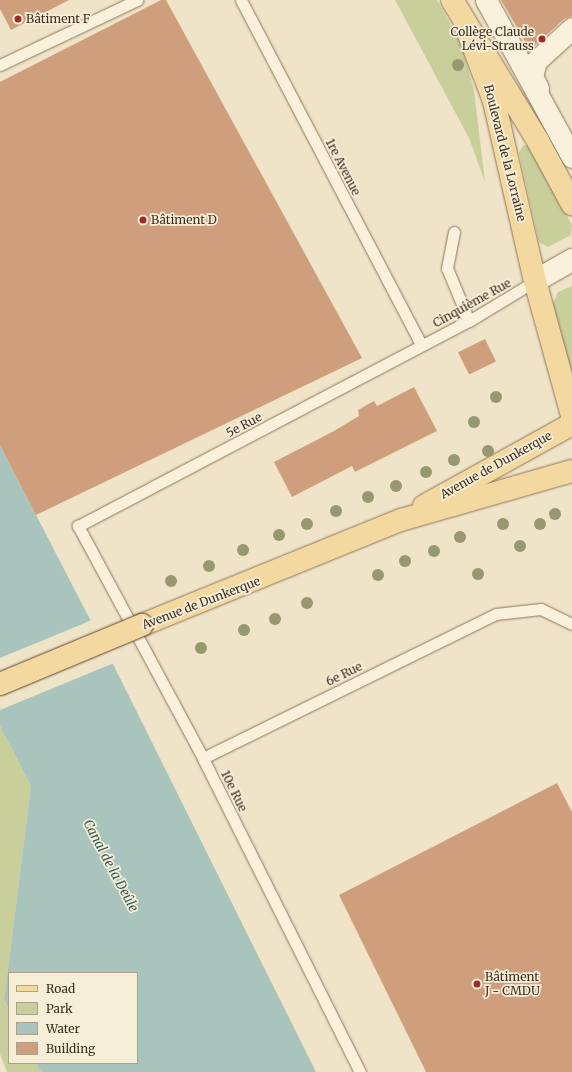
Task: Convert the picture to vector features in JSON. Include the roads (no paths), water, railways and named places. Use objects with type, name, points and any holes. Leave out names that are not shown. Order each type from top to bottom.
[{"type":"main road","name":"Boulevard de la Lorraine","points":[[452,0],[466,27],[538,141],[572,204]]},
{"type":"main road","name":"Boulevard de la Lorraine","points":[[466,27],[494,101],[535,281],[572,415]]},
{"type":"main road","points":[[535,281],[572,260]]},
{"type":"main road","name":"Avenue de Dunkerque","points":[[401,520],[525,447],[572,424]]},
{"type":"main road","name":"Avenue de Dunkerque","points":[[0,684],[401,520],[572,471]]},
{"type":"street","points":[[486,0],[572,157]]},
{"type":"street","points":[[572,28],[536,62],[532,76],[572,152]]},
{"type":"lane","points":[[0,65],[136,0]]},
{"type":"lane","name":"1re Avenue","points":[[241,0],[421,345]]},
{"type":"lane","points":[[454,232],[447,268],[470,321]]},
{"type":"lane","name":"Cinquième Rue","points":[[421,345],[470,321],[535,281]]},
{"type":"lane","name":"5e Rue","points":[[78,526],[421,345]]},
{"type":"lane","name":"10e Rue","points":[[78,526],[203,758],[360,1072]]},
{"type":"lane","name":"6e Rue","points":[[203,758],[496,614],[541,609],[572,624]]},
{"type":"water","name":"Canal de la Deûle","points":[[0,445],[113,664],[316,1072],[41,1072],[37,1064],[138,1064],[138,972],[8,972],[8,1008],[4,1000],[31,786],[0,726]]},
{"type":"place","name":"Bâtiment F","points":[[18,19]]},
{"type":"place","name":"Collège Claude Lévi-Strauss","points":[[542,39]]},
{"type":"place","name":"Bâtiment D","points":[[143,220]]},
{"type":"place","name":"Bâtiment J - CMDU","points":[[477,984]]}]
